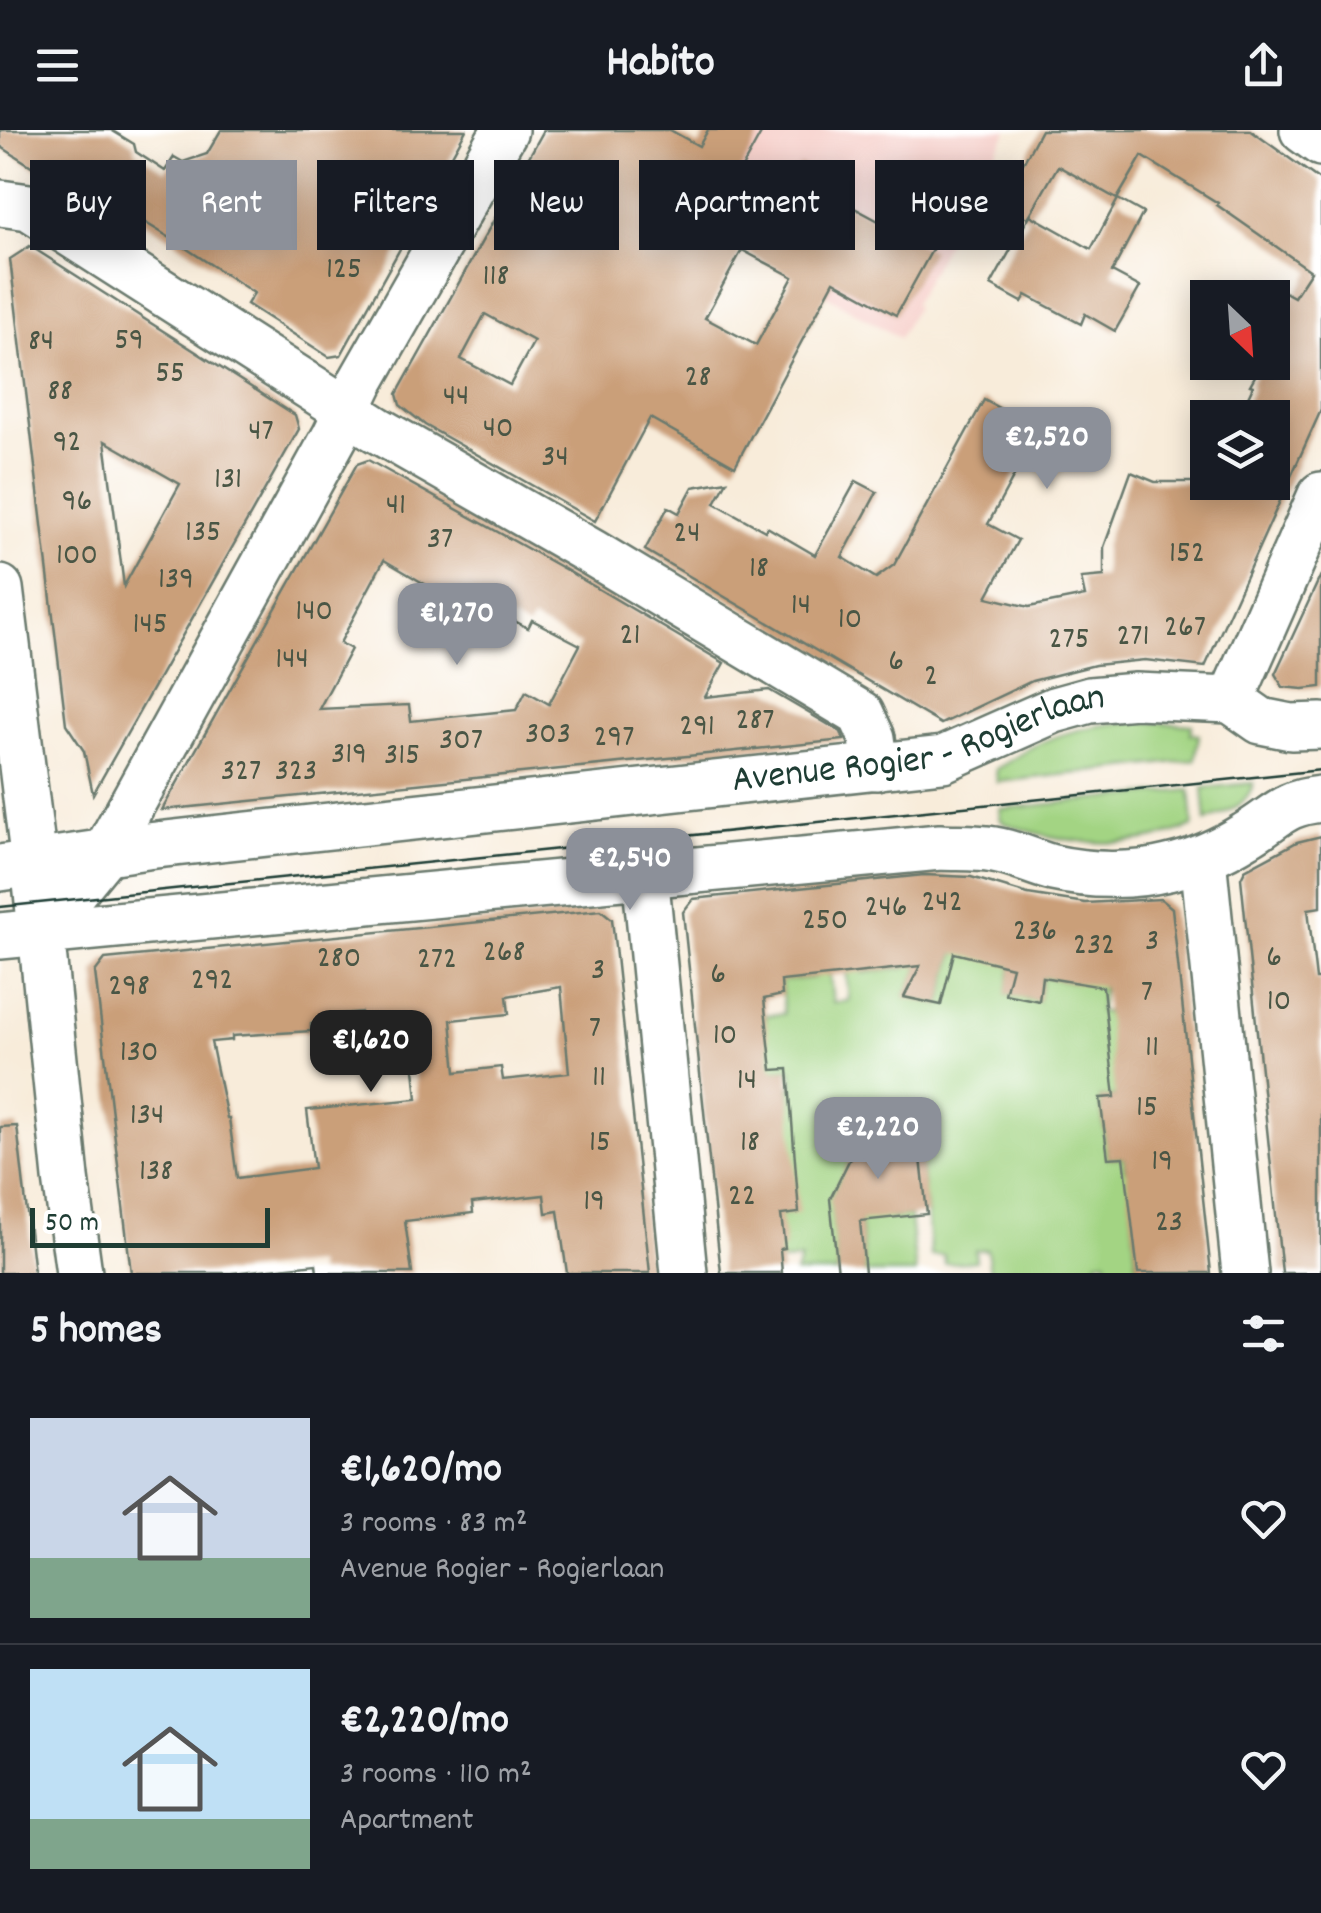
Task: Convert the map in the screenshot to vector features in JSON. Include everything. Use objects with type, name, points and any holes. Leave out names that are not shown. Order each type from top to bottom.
[{"type":"street","points":[[20,934],[105,853],[361,382],[504,130]]},
{"type":"street","points":[[1303,130],[1321,143]]},
{"type":"street","points":[[0,204],[29,206],[376,428],[861,714],[872,738],[876,768]]},
{"type":"street","points":[[1231,700],[1321,495]]},
{"type":"street","points":[[0,588],[20,934],[66,1178],[79,1273]]},
{"type":"street","name":"Avenue Rogier - Rogierlaan","points":[[17,866],[162,844],[943,758],[1054,710],[1090,700],[1136,696],[1231,700],[1261,720],[1291,727],[1321,726]]},
{"type":"street","points":[[20,934],[940,847],[996,850],[1078,872],[1163,870],[1202,858],[1297,802],[1321,799]]},
{"type":"street","points":[[1202,858],[1245,1273]]},
{"type":"street","points":[[645,874],[684,1273]]},
{"type":"shaded area","points":[[708,130],[1008,130],[992,160],[875,160],[875,250],[942,250],[899,338],[742,250],[855,250],[855,160],[692,160]]},
{"type":"green space","points":[[1138,721],[1192,725],[1191,734],[1199,735],[1195,760],[997,782],[996,769],[1043,742],[1083,729]]},
{"type":"green space","points":[[1253,783],[1241,803],[1206,821],[1203,788]]},
{"type":"green space","points":[[1190,790],[1193,826],[1147,840],[1075,840],[1027,831],[1000,819],[1000,809]]},
{"type":"green space","points":[[958,939],[1012,967],[1006,994],[1038,1001],[1043,977],[1073,982],[1104,976],[1099,1012],[1106,1012],[1135,1095],[1100,1098],[1108,1158],[1124,1157],[1128,1170],[1137,1273],[1108,1273],[1106,1259],[1097,1260],[1098,1269],[1093,1273],[1020,1273],[1019,1269],[990,1272],[987,1249],[975,1250],[976,1261],[945,1264],[944,1255],[931,1256],[916,1112],[879,1102],[831,1198],[838,1273],[795,1273],[801,1259],[769,1263],[761,1217],[789,1214],[791,1069],[763,1071],[766,1015],[784,1014],[781,981],[813,978],[829,968],[833,1003],[849,1001],[845,956],[863,973],[906,968],[934,940],[905,996],[941,1005]]},
{"type":"green space","points":[[858,1195],[891,1218],[910,1216],[916,1273],[865,1273]]},
{"type":"building","points":[[0,130],[111,130],[134,144],[136,152],[166,169],[166,235],[146,223],[146,160],[30,160],[30,165],[0,146]]},
{"type":"building","points":[[221,130],[466,130],[449,160],[317,160],[317,250],[399,250],[341,355],[329,357],[247,304],[254,293],[189,250],[297,250],[297,160],[189,160],[207,154]]},
{"type":"building","points":[[544,130],[670,130],[699,146],[708,130],[763,130],[746,160],[639,160],[639,250],[742,250],[855,250],[855,208],[875,219],[875,250],[932,250],[896,315],[834,281],[735,466],[650,418],[595,521],[425,425],[400,405],[397,394],[494,220],[494,250],[619,250],[619,160],[527,160]],"holes":[[[742,250],[793,277],[756,345],[705,318]],[[485,314],[534,341],[510,385],[461,359]]]},
{"type":"building","points":[[1041,130],[1250,130],[1321,181],[1321,410],[1290,479],[1290,400],[1246,400],[1253,380],[1290,380],[1290,295],[1294,297],[1311,271],[1218,203],[1142,156],[1117,199],[1058,166],[1028,218],[1024,216],[1024,162]]},
{"type":"building","points":[[1118,199],[1143,213],[1112,272],[1140,287],[1115,331],[1085,314],[1081,324],[1026,295],[1022,302],[991,285],[1010,250],[1024,250],[1024,226],[1030,215],[1091,249]]},
{"type":"building","points":[[30,246],[30,250],[36,250],[295,415],[299,429],[93,794],[84,751],[66,724],[10,259]],"holes":[[[105,441],[180,484],[124,586]]]},
{"type":"building","points":[[984,400],[1039,430],[988,524],[1018,540],[987,597],[1029,607],[1085,596],[1081,578],[1104,576],[1104,547],[1131,472],[1155,482],[1190,482],[1190,500],[1280,500],[1205,667],[1145,660],[1095,665],[1032,681],[941,724],[645,550],[668,507],[679,513],[693,487],[727,481],[715,503],[815,555],[856,481],[877,492],[842,557],[876,578],[894,565]]},
{"type":"building","points":[[368,460],[724,663],[705,697],[769,690],[841,732],[844,740],[162,810],[357,464]],"holes":[[[384,560],[457,603],[460,598],[528,628],[532,620],[580,645],[549,704],[526,691],[516,710],[411,721],[409,705],[319,709],[351,649],[340,643]]]},
{"type":"building","points":[[1321,575],[1321,687],[1283,687],[1275,674]]},
{"type":"building","points":[[1321,836],[1321,907],[1308,909],[1316,979],[1321,979],[1321,1273],[1282,1273],[1241,878],[1245,870],[1297,842]]},
{"type":"building","points":[[924,875],[971,877],[1028,894],[1085,903],[1161,899],[1172,908],[1211,1273],[1138,1273],[1124,1157],[1108,1158],[1100,1098],[1115,1097],[1103,987],[1042,977],[1039,1001],[1005,994],[1012,967],[954,953],[941,1005],[904,997],[920,966],[781,981],[782,995],[764,999],[772,1070],[788,1069],[799,1213],[781,1215],[785,1248],[780,1249],[782,1273],[721,1273],[683,912],[693,899]]},
{"type":"building","points":[[601,910],[612,919],[650,1273],[567,1273],[558,1211],[546,1213],[544,1195],[472,1203],[473,1213],[405,1221],[412,1273],[317,1273],[316,1264],[231,1273],[131,1273],[95,972],[105,959]],"holes":[[[561,987],[569,1073],[503,1080],[501,1067],[456,1072],[451,1020],[509,1014],[507,996]],[[361,1012],[364,1044],[411,1038],[417,1099],[307,1110],[314,1168],[237,1178],[229,1118],[211,1042],[232,1040],[232,1036],[311,1031],[311,1024],[330,1015]]]},
{"type":"building","points":[[878,1102],[916,1111],[927,1214],[860,1221],[865,1273],[838,1273],[830,1199]]},
{"type":"building","points":[[17,1126],[34,1273],[0,1273],[0,1127]]},
{"type":"tram line","points":[[0,907],[1321,770]]}]
